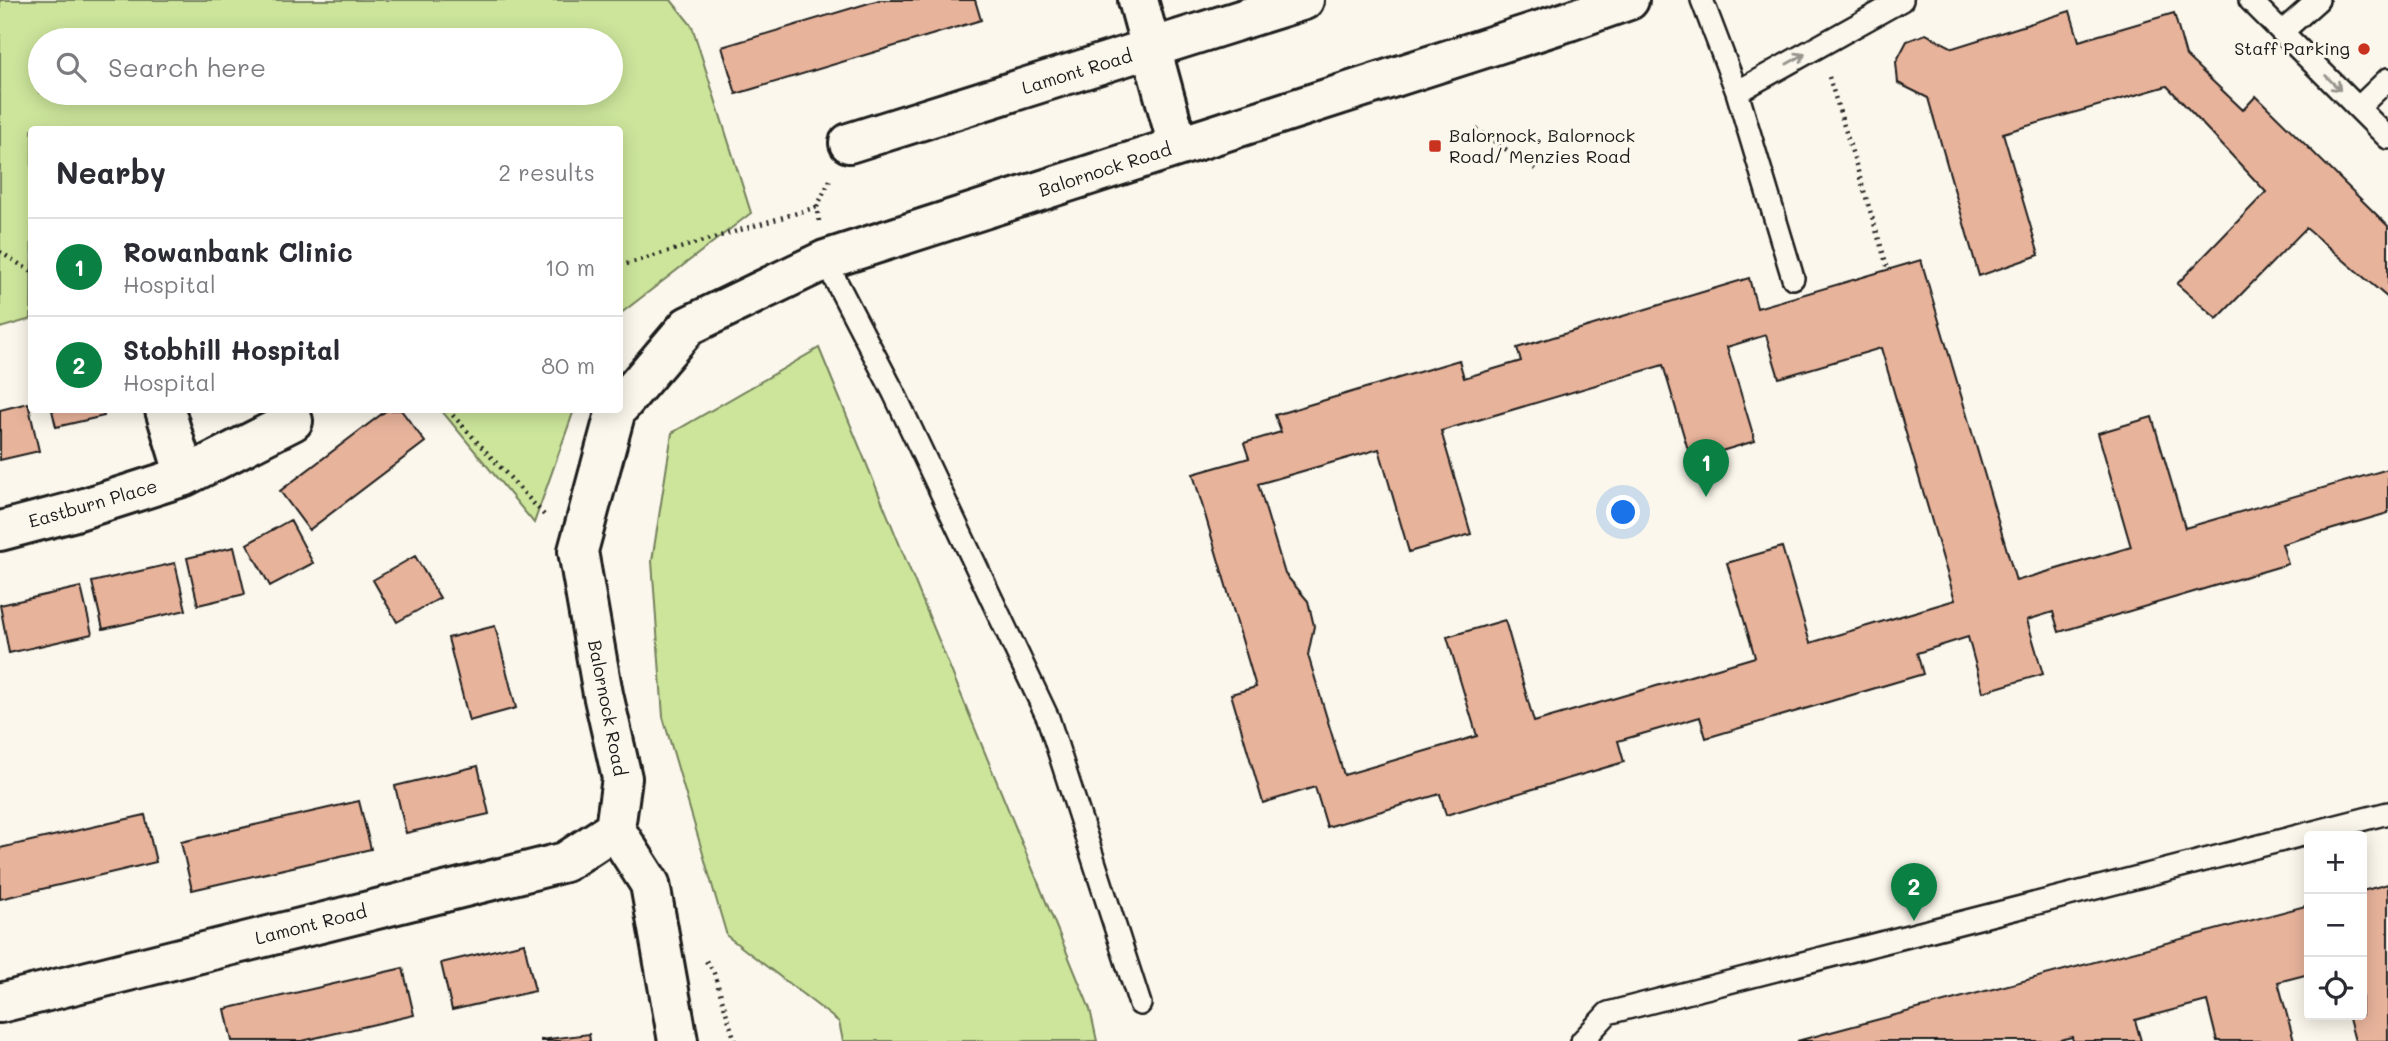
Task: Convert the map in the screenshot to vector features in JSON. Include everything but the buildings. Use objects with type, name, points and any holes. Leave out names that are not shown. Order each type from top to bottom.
[{"type":"street","points":[[1138,0],[1178,146]]},
{"type":"street","name":"Lamont Road","points":[[849,142],[1304,0]]},
{"type":"street","name":"Balornock Road","points":[[623,402],[688,326],[825,260],[1629,0]]},
{"type":"street","points":[[166,413],[185,476]]},
{"type":"street","name":"Balornock Road","points":[[615,830],[622,778],[603,694],[578,551],[617,413]]},
{"type":"street","name":"Eastburn Place","points":[[0,531],[72,512],[185,476],[293,421]]},
{"type":"street","points":[[615,830],[650,884],[678,1041]]},
{"type":"street","name":"Lamont Road","points":[[0,1003],[565,862],[615,830]]},
{"type":"lane","points":[[1702,0],[1737,92],[1793,278]]},
{"type":"lane","points":[[1737,92],[1902,0]]},
{"type":"lane","points":[[2250,0],[2388,138]]},
{"type":"lane","points":[[2282,32],[2318,0]]},
{"type":"lane","points":[[2358,108],[2388,79]]},
{"type":"lane","points":[[825,260],[894,393],[1048,718],[1140,1004]]},
{"type":"lane","points":[[1583,1041],[1608,1013],[2388,813]]},
{"type":"path","points":[[1819,46],[1888,269]]},
{"type":"path","points":[[1476,129],[1535,169]]},
{"type":"path","points":[[825,260],[817,207],[849,142]]},
{"type":"path","points":[[623,265],[817,207]]},
{"type":"path","points":[[0,252],[28,270]]},
{"type":"path","points":[[451,413],[578,551]]},
{"type":"green space","points":[[0,0],[671,0],[692,26],[751,213],[623,312],[623,126],[28,126],[28,320],[0,328]]},
{"type":"green space","points":[[819,348],[1090,1009],[1097,1041],[843,1041],[839,1022],[727,936],[663,717],[652,561],[672,433]]},
{"type":"green space","points":[[443,413],[573,413],[534,523]]},
{"type":"place","name":"Staff Parking","points":[[2364,49]]},
{"type":"place","name":"Balornock, Balornock Road/ Menzies Road","points":[[1435,146]]},
{"type":"place","name":"Rowanbank Clinic","points":[[1706,497]]},
{"type":"place","name":"Stobhill Hospital","points":[[1914,921]]}]
